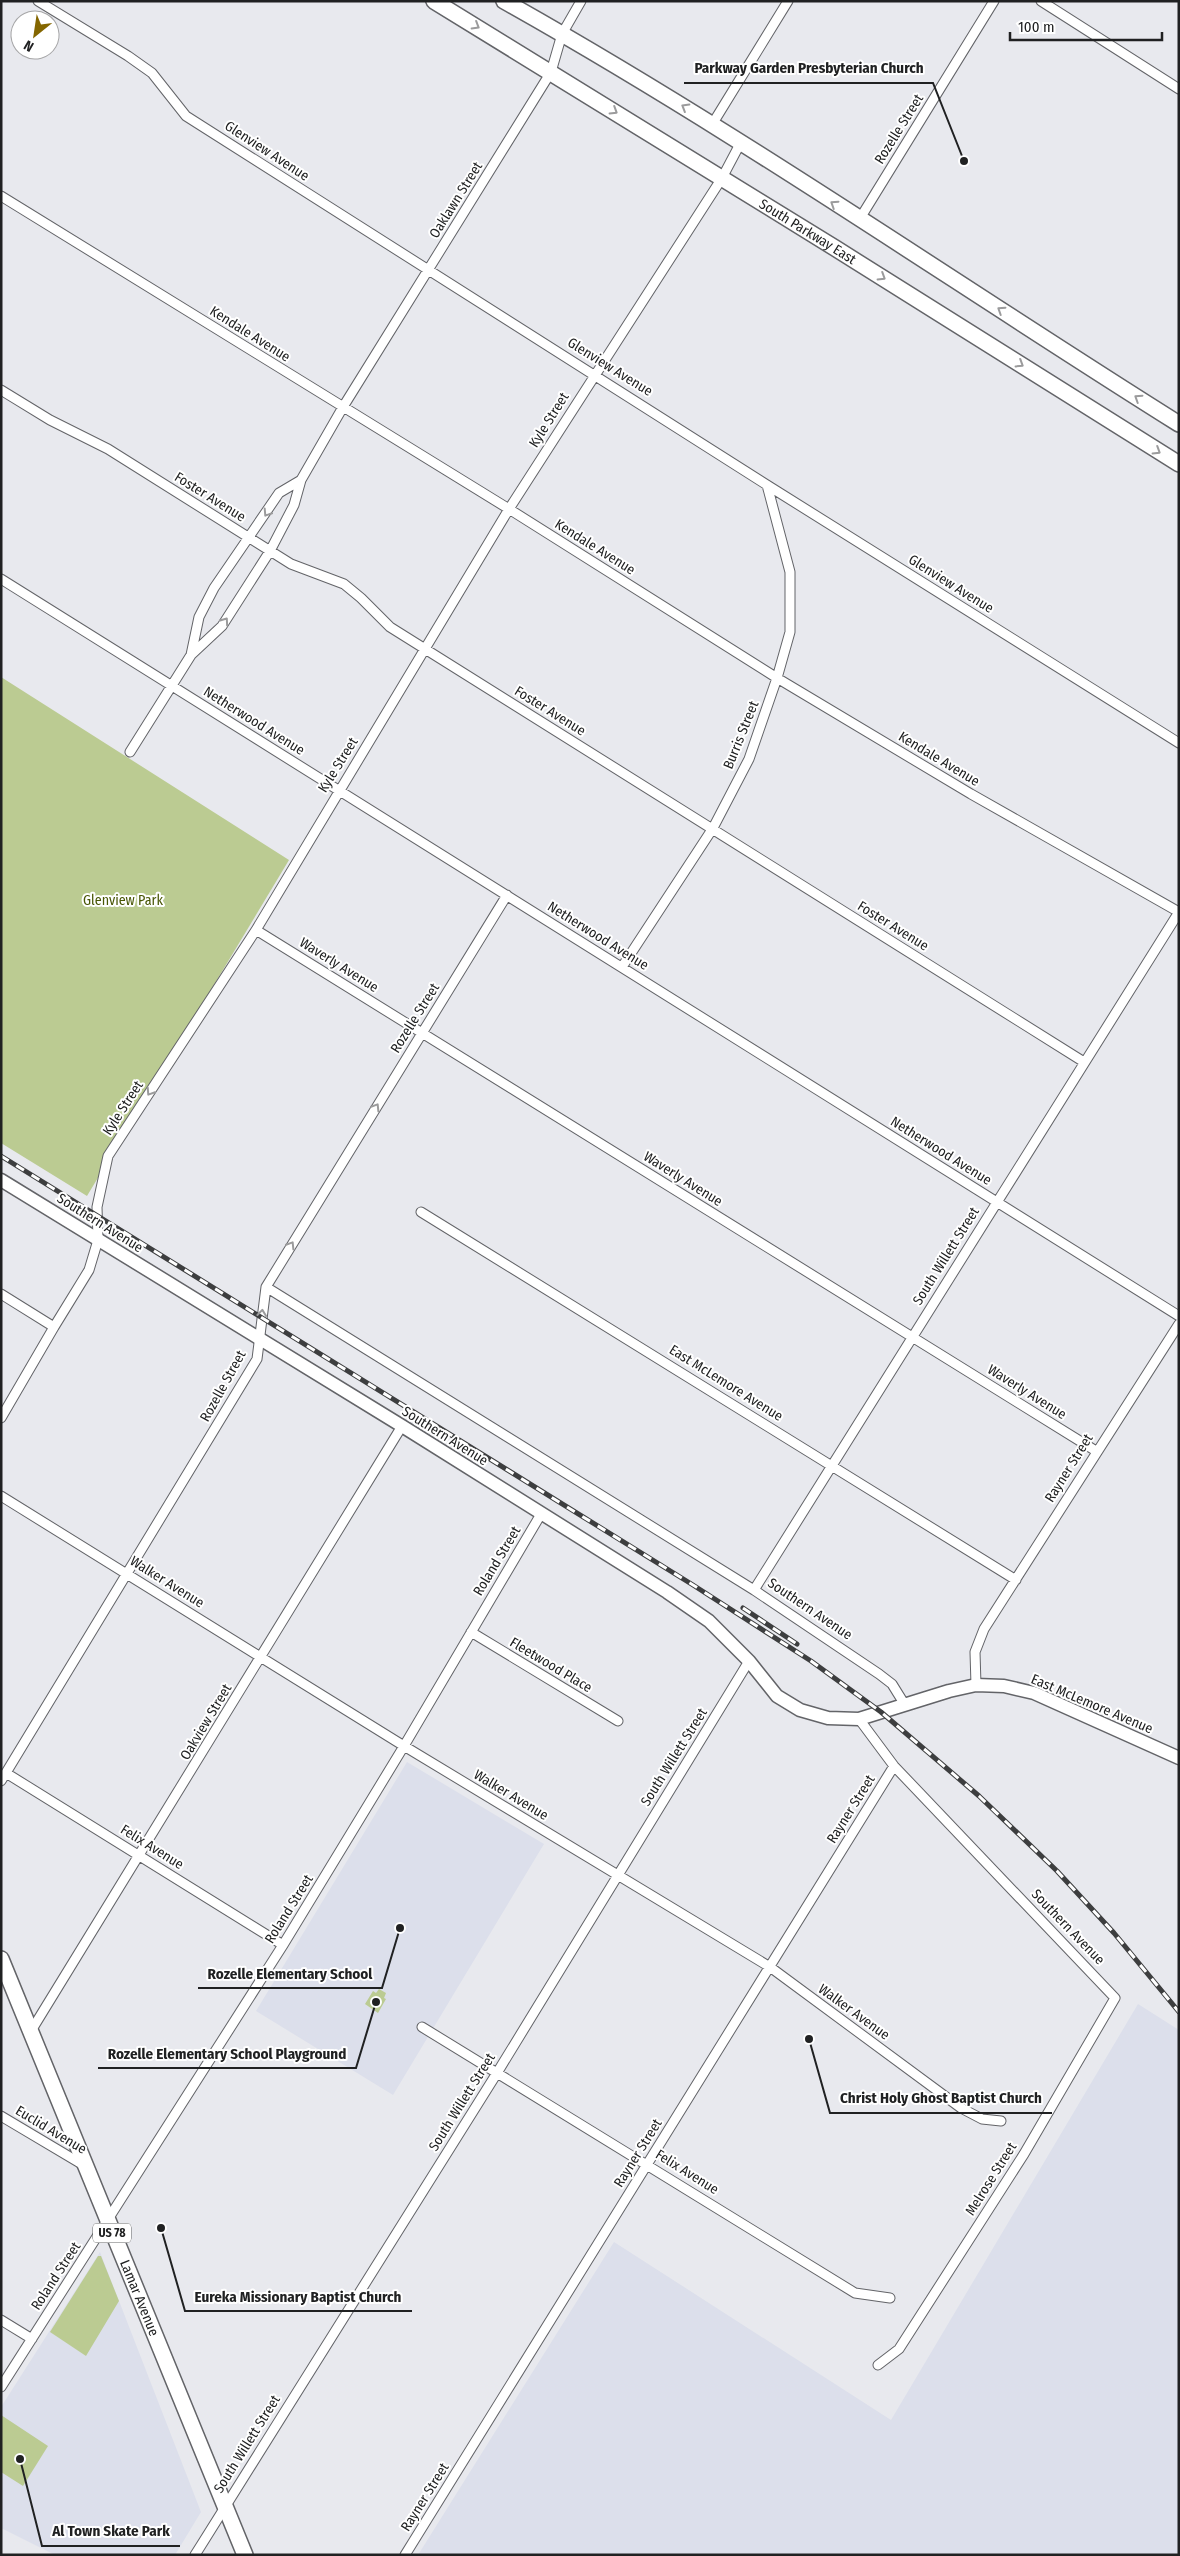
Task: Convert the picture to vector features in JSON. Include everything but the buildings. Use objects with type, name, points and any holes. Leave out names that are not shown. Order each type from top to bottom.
[{"type":"main road","name":"South Parkway East","points":[[434,1],[722,178],[1179,464]]},
{"type":"main road","points":[[504,1],[713,124],[859,220],[1179,424]]},
{"type":"main road","name":"Southern Avenue","points":[[1,1180],[402,1426],[709,1621],[749,1661],[777,1696],[800,1710],[828,1718],[859,1719],[904,1704]]},
{"type":"main road","name":"East McLemore Avenue","points":[[904,1704],[976,1685],[1004,1686],[1034,1693],[1179,1758]]},
{"type":"main road","name":"Lamar Avenue","points":[[1,1959],[223,2507],[245,2555]]},
{"type":"street","name":"Glenview Avenue","points":[[38,1],[128,56],[152,74],[186,116],[767,485],[1179,743]]},
{"type":"street","name":"Oaklawn Street","points":[[191,655],[222,626],[270,551],[294,505],[301,480],[343,407],[551,72],[562,34],[581,1]]},
{"type":"street","points":[[713,124],[788,1]]},
{"type":"street","name":"Rozelle Street","points":[[859,220],[994,1]]},
{"type":"street","points":[[1041,1],[1179,89]]},
{"type":"street","name":"Kyle Street","points":[[1,1418],[89,1270],[98,1240],[97,1207],[108,1156],[256,930],[338,790],[426,649],[509,509],[722,178],[741,142]]},
{"type":"street","name":"Kendale Avenue","points":[[1,196],[509,509],[777,678],[971,794],[1179,912]]},
{"type":"street","name":"Foster Avenue","points":[[1,390],[50,420],[108,449],[291,564],[344,584],[390,627],[1084,1062]]},
{"type":"street","points":[[130,752],[191,655],[199,617],[214,588],[279,493],[301,480]]},
{"type":"street","name":"Burris Street","points":[[622,967],[713,828],[748,759],[777,678],[790,632],[790,572],[767,485]]},
{"type":"street","name":"Netherwood Avenue","points":[[1,579],[1179,1316]]},
{"type":"street","name":"Rozelle Street","points":[[3,1777],[257,1359],[266,1287],[507,895]]},
{"type":"street","name":"South Willett Street","points":[[754,1590],[830,1465],[1179,912]]},
{"type":"street","name":"Waverly Avenue","points":[[256,930],[1096,1451]]},
{"type":"street","name":"East McLemore Avenue","points":[[421,1212],[1016,1580]]},
{"type":"street","name":"Southern Avenue","points":[[266,1287],[754,1590],[879,1674],[892,1684],[904,1704]]},
{"type":"street","points":[[1,1294],[54,1326]]},
{"type":"street","name":"Rayner Street","points":[[976,1685],[975,1652],[984,1629],[1096,1451],[1179,1324]]},
{"type":"street","name":"Oakview Street","points":[[31,2031],[402,1426]]},
{"type":"street","name":"Walker Avenue","points":[[1,1496],[404,1746],[770,1967],[961,2108],[982,2119],[1001,2122]]},
{"type":"street","name":"Roland Street","points":[[1,2387],[283,1945],[404,1746],[541,1514]]},
{"type":"street","name":"Fleetwood Place","points":[[470,1632],[618,1722]]},
{"type":"street","name":"South Willett Street","points":[[195,2555],[223,2507],[497,2073],[749,1661]]},
{"type":"street","name":"Southern Avenue","points":[[859,1719],[894,1766],[1115,1998]]},
{"type":"street","name":"Rayner Street","points":[[405,2555],[894,1766]]},
{"type":"street","name":"Felix Avenue","points":[[3,1777],[140,1856],[283,1945]]},
{"type":"street","name":"Melrose Street","points":[[878,2365],[899,2350],[1024,2154],[1115,1998]]},
{"type":"street","name":"Felix Avenue","points":[[422,2027],[855,2293],[890,2298]]},
{"type":"street","name":"Euclid Avenue","points":[[1,2116],[87,2168]]},
{"type":"street","points":[[1,2320],[32,2339]]},
{"type":"shaded area","points":[[407,1762],[544,1844],[393,2095],[256,2011]]},
{"type":"shaded area","points":[[1138,2004],[1179,2030],[1179,2555],[418,2555],[614,2242],[891,2420]]},
{"type":"shaded area","points":[[100,2252],[201,2512],[175,2555],[55,2555],[1,2528],[1,2407]]},
{"type":"green space","name":"Glenview Park","points":[[1,677],[289,860],[87,1196],[1,1143]]},
{"type":"green space","points":[[379,1989],[386,1993],[384,1998],[386,1999],[378,2013],[365,2004],[373,1991],[376,1993]]},
{"type":"green space","points":[[98,2256],[101,2256],[119,2301],[86,2356],[50,2332]]},
{"type":"green space","points":[[1,2415],[48,2446],[23,2486],[1,2472]]},
{"type":"railway","points":[[1,1156],[693,1585],[811,1661],[881,1712],[979,1796],[1057,1871],[1114,1933],[1179,2012]]},
{"type":"railway","points":[[743,1608],[797,1644]]},
{"type":"place","name":"Parkway Garden Presbyterian Church","points":[[964,161]]},
{"type":"place","name":"Rozelle Elementary School","points":[[400,1928]]},
{"type":"place","name":"Rozelle Elementary School Playground","points":[[376,2002]]},
{"type":"place","name":"Christ Holy Ghost Baptist Church","points":[[809,2039]]},
{"type":"place","name":"Eureka Missionary Baptist Church","points":[[161,2228]]},
{"type":"place","name":"Al Town Skate Park","points":[[20,2459]]}]
